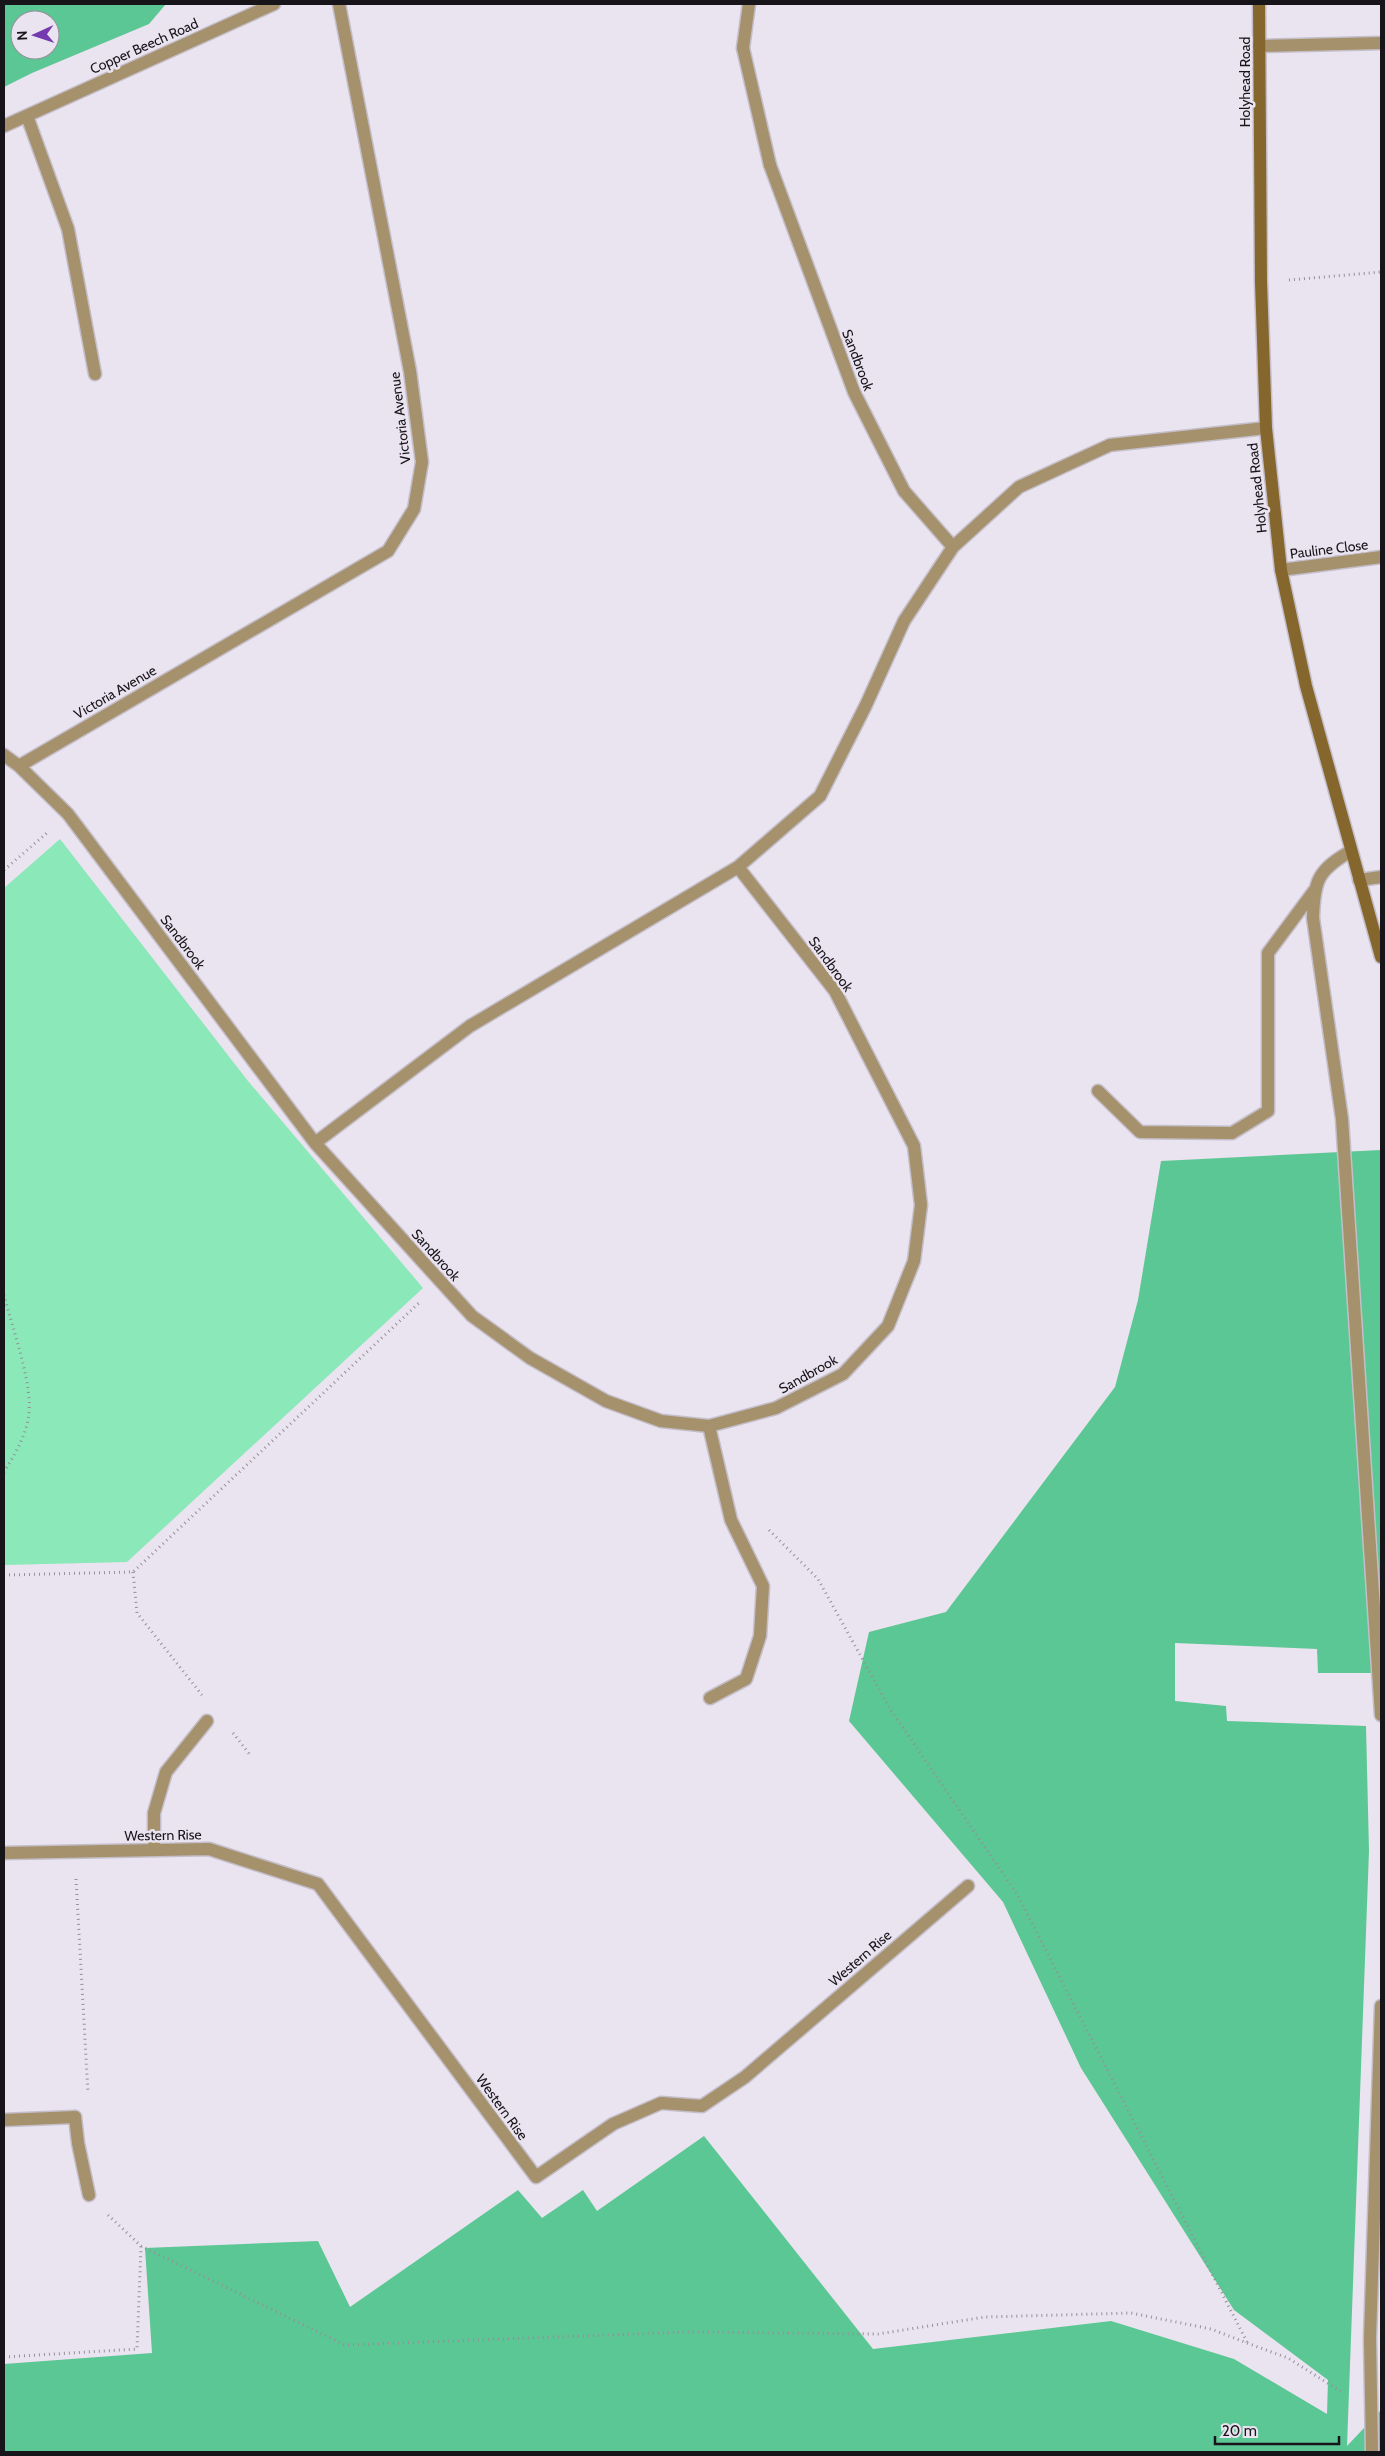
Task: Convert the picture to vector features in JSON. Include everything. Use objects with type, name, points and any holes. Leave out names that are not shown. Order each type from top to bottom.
[{"type":"main road","name":"Holyhead Road","points":[[1259,4],[1261,282],[1266,428],[1281,570],[1306,686],[1381,957]]},
{"type":"street","name":"Copper Beech Road","points":[[4,126],[274,4]]},
{"type":"street","name":"Victoria Avenue","points":[[19,766],[388,551],[414,509],[422,462],[410,371],[338,4]]},
{"type":"street","name":"Sandbrook","points":[[749,4],[743,48],[770,165],[854,392],[904,491],[953,547]]},
{"type":"street","points":[[1259,46],[1381,42]]},
{"type":"street","points":[[27,116],[68,229],[95,374]]},
{"type":"street","points":[[315,1143],[470,1026],[738,867],[820,796],[866,705],[904,621],[953,547],[1018,487],[1110,445],[1266,428]]},
{"type":"street","name":"Pauline Close","points":[[1281,570],[1381,557]]},
{"type":"street","points":[[4,755],[19,766]]},
{"type":"street","name":"Sandbrook","points":[[19,766],[68,814],[315,1143],[440,1283],[472,1316],[530,1358],[606,1401],[661,1421],[709,1426],[776,1408],[843,1374],[888,1326],[914,1261],[921,1205],[914,1146],[835,991],[738,867]]},
{"type":"street","points":[[1098,1091],[1140,1132],[1232,1132],[1268,1111],[1268,953],[1314,891],[1328,864],[1351,851]]},
{"type":"street","points":[[1360,880],[1381,877]]},
{"type":"street","points":[[1314,891],[1312,918],[1342,1119],[1381,1714]]},
{"type":"street","points":[[709,1426],[731,1520],[763,1586],[760,1636],[746,1678],[710,1698]]},
{"type":"street","points":[[154,1850],[154,1813],[166,1772],[206,1721]]},
{"type":"street","name":"Western Rise","points":[[4,1853],[209,1849],[318,1884],[536,2177],[613,2124],[661,2104],[702,2106],[731,2087],[968,1886]]},
{"type":"street","points":[[1372,2452],[1370,2338],[1381,2006]]},
{"type":"street","points":[[4,2120],[75,2117],[78,2143],[89,2195]]},
{"type":"path","points":[[1261,282],[1381,272]]},
{"type":"path","points":[[4,870],[68,814]]},
{"type":"path","points":[[4,1575],[133,1572],[440,1283]]},
{"type":"path","points":[[4,1296],[29,1392],[28,1420],[16,1453],[4,1472]]},
{"type":"path","points":[[762,1524],[818,1579],[890,1710],[1016,1894],[1247,2343]]},
{"type":"path","points":[[133,1572],[137,1613],[203,1696]]},
{"type":"path","points":[[227,1726],[251,1756]]},
{"type":"path","points":[[75,2117],[88,2099],[76,1875]]},
{"type":"path","points":[[89,2195],[141,2246],[345,2345],[687,2332],[878,2334],[985,2318],[1132,2313],[1211,2330],[1288,2358],[1372,2410]]},
{"type":"path","points":[[4,2358],[137,2348],[141,2246]]},
{"type":"green space","points":[[4,4],[166,4],[149,24],[32,73],[4,87]]},
{"type":"green space","points":[[60,839],[248,1081],[423,1288],[127,1562],[4,1565],[4,888]]},
{"type":"green space","points":[[1381,1150],[1381,1673],[1318,1673],[1317,1649],[1175,1643],[1175,1701],[1226,1706],[1227,1721],[1366,1726],[1369,1851],[1347,2446],[1381,2410],[1381,2452],[4,2452],[4,2364],[152,2353],[145,2248],[318,2241],[350,2307],[518,2190],[542,2218],[583,2190],[597,2211],[704,2136],[873,2349],[1111,2321],[1234,2359],[1327,2414],[1328,2380],[1234,2310],[1081,2068],[1003,1902],[849,1721],[869,1632],[946,1612],[1115,1387],[1138,1300],[1161,1161]]}]
